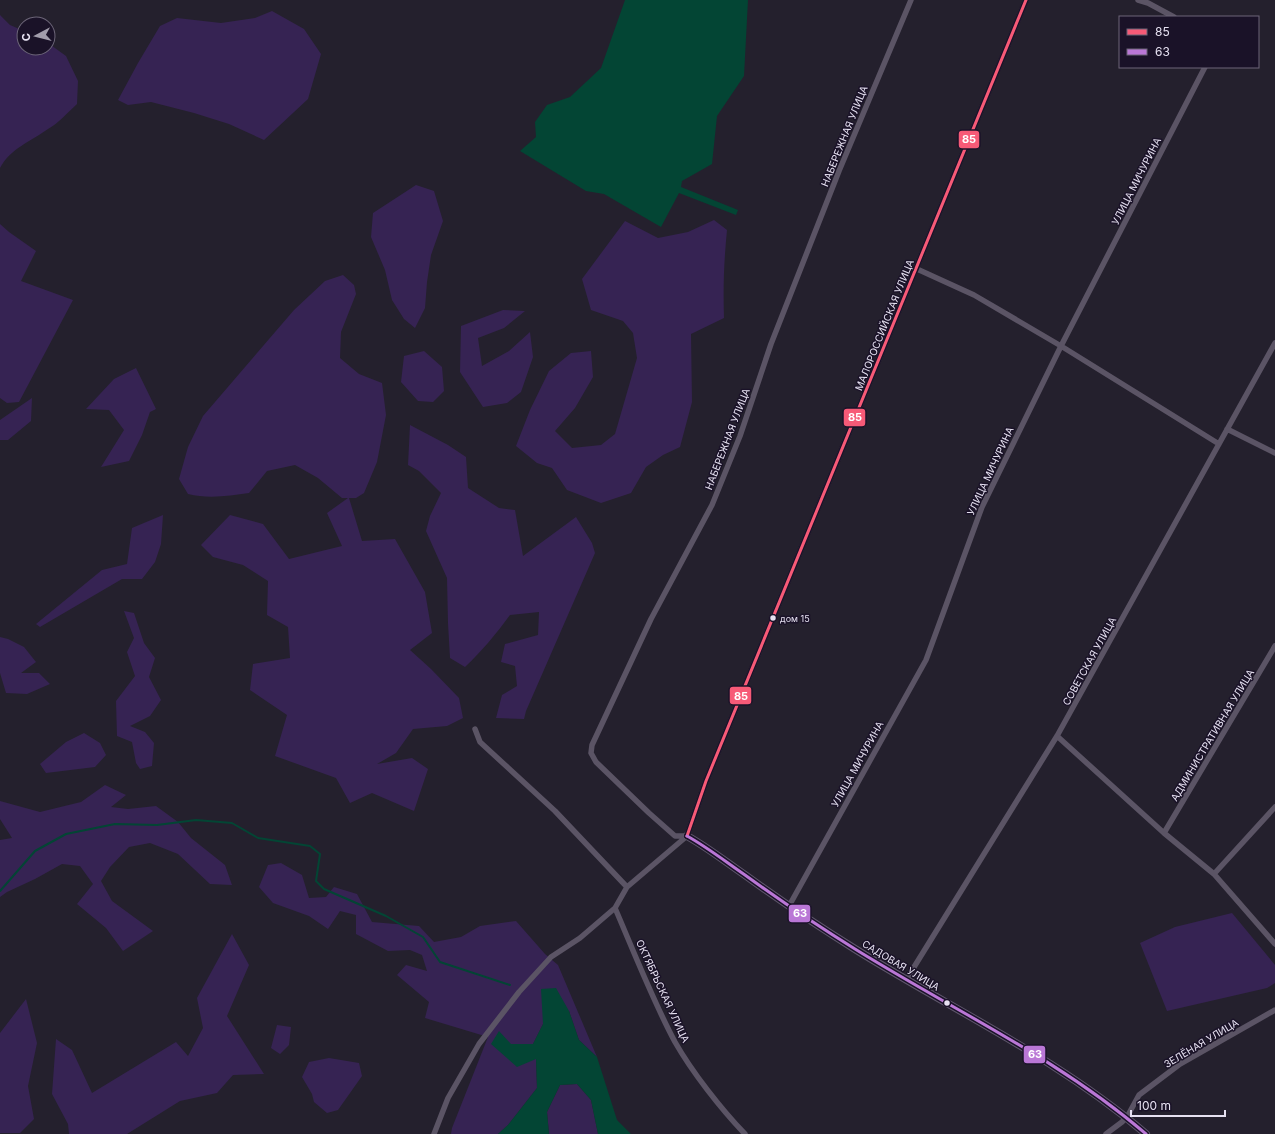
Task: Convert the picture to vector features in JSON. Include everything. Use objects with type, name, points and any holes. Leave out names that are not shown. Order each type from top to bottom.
[{"type":"street","name":"НАБЕРЕЖНАЯ УЛИЦА","points":[[687,836],[675,836],[649,814],[596,762],[590,753],[592,745],[651,619],[712,505],[740,436],[779,323],[839,172],[911,0]]},
{"type":"street","name":"МАЛОРОССИЙСКАЯ УЛИЦА","points":[[687,836],[706,781],[1026,0]]},
{"type":"street","points":[[1138,0],[1149,2],[1172,16]]},
{"type":"street","name":"УЛИЦА МИЧУРИНА","points":[[789,906],[926,660],[982,507],[1061,346],[1204,68]]},
{"type":"street","points":[[917,269],[974,295],[1061,346],[1219,444]]},
{"type":"street","name":"СОВЕТСКАЯ УЛИЦА","points":[[906,980],[1057,736],[1275,343]]},
{"type":"street","points":[[1228,429],[1275,453]]},
{"type":"street","name":"АДМИНИСТРАТИВНАЯ УЛИЦА","points":[[1164,833],[1275,646]]},
{"type":"street","points":[[474,729],[480,742],[555,811],[628,886]]},
{"type":"street","points":[[1057,736],[1164,833],[1214,874],[1275,944]]},
{"type":"street","points":[[1214,874],[1275,807]]},
{"type":"street","points":[[434,1134],[448,1098],[471,1058],[484,1037],[519,992],[551,957],[580,938],[615,908],[628,886],[687,836]]},
{"type":"street","name":"САДОВАЯ УЛИЦА","points":[[687,836],[789,906],[906,980],[1027,1049],[1127,1117],[1146,1134]]},
{"type":"street","name":"ОКТЯБРЬСКАЯ УЛИЦА","points":[[615,908],[660,1011],[676,1042],[702,1081],[745,1134]]},
{"type":"street","name":"ЗЕЛЁНАЯ УЛИЦА","points":[[1127,1117],[1139,1095],[1180,1064],[1275,1010]]},
{"type":"street","points":[[1106,1134],[1127,1117]]},
{"type":"shaded area","points":[[625,0],[748,0],[744,76],[717,116],[712,164],[682,181],[681,187],[738,210],[736,215],[679,193],[661,227],[604,194],[586,191],[520,151],[536,137],[535,122],[547,105],[570,97],[601,68]]},
{"type":"shaded area","points":[[272,11],[304,29],[321,54],[308,99],[264,140],[229,124],[194,113],[151,102],[128,105],[118,100],[160,26],[177,18],[221,23],[255,18]]},
{"type":"shaded area","points":[[0,15],[10,25],[16,28],[16,56],[56,56],[56,49],[66,56],[78,81],[77,104],[56,124],[15,150],[4,161],[0,168]]},
{"type":"shaded area","points":[[416,185],[434,191],[443,221],[431,255],[425,308],[415,328],[404,319],[392,300],[385,270],[371,237],[373,213]]},
{"type":"shaded area","points":[[714,220],[727,230],[724,274],[724,318],[691,334],[692,402],[680,447],[663,455],[646,467],[631,493],[601,503],[567,490],[552,468],[537,463],[516,446],[530,410],[549,371],[571,353],[591,351],[593,377],[575,408],[555,431],[572,448],[601,445],[615,434],[637,358],[633,333],[623,321],[591,310],[582,279],[625,221],[658,238],[688,232]]},
{"type":"shaded area","points":[[0,224],[36,251],[21,281],[73,300],[19,402],[7,403],[0,398]]},
{"type":"shaded area","points":[[343,275],[354,285],[356,294],[341,332],[340,358],[359,374],[382,383],[386,415],[377,462],[364,493],[356,498],[349,498],[362,541],[395,539],[425,592],[432,633],[410,650],[459,698],[463,718],[447,726],[413,729],[396,753],[377,764],[412,758],[428,769],[414,811],[372,793],[350,803],[336,778],[275,756],[287,715],[250,690],[253,664],[290,658],[288,627],[267,615],[268,581],[243,565],[213,557],[201,545],[230,515],[263,524],[289,559],[342,546],[327,513],[348,498],[342,498],[318,478],[295,465],[267,471],[249,493],[234,495],[211,497],[188,494],[179,479],[188,447],[203,416],[294,310],[325,281]]},
{"type":"shaded area","points":[[503,310],[525,311],[504,328],[478,338],[482,366],[509,351],[530,332],[533,357],[521,392],[507,403],[483,407],[460,372],[461,326]]},
{"type":"shaded area","points":[[424,351],[442,367],[444,391],[433,402],[418,401],[401,382],[404,356]]},
{"type":"shaded area","points":[[136,368],[156,409],[150,412],[142,435],[129,461],[101,467],[124,430],[109,410],[86,409],[114,379]]},
{"type":"shaded area","points":[[32,398],[31,421],[8,440],[0,440],[0,420]]},
{"type":"shaded area","points":[[410,425],[448,445],[466,457],[468,488],[499,508],[515,510],[523,556],[576,517],[592,543],[595,553],[526,711],[524,719],[496,718],[502,695],[517,686],[515,666],[501,662],[505,644],[538,635],[539,612],[510,615],[489,642],[465,667],[450,658],[447,578],[426,531],[430,516],[441,493],[419,471],[408,465]]},
{"type":"shaded area","points":[[163,515],[161,544],[155,562],[142,579],[122,579],[40,627],[36,624],[102,570],[127,564],[132,528]]},
{"type":"shaded area","points":[[124,611],[134,613],[144,643],[155,658],[149,677],[161,700],[150,716],[130,726],[145,732],[154,743],[152,766],[140,769],[136,763],[132,742],[117,736],[116,701],[135,676],[127,652],[134,638]]},
{"type":"shaded area","points":[[0,637],[8,639],[24,647],[36,662],[21,673],[39,673],[50,684],[27,694],[6,693],[0,673]]},
{"type":"shaded area","points":[[84,733],[100,743],[106,755],[95,767],[46,773],[40,764],[66,742]]},
{"type":"shaded area","points":[[105,785],[126,795],[111,807],[128,809],[156,806],[178,822],[191,838],[225,865],[232,885],[210,884],[178,854],[150,843],[129,847],[110,867],[101,881],[112,901],[153,931],[123,951],[106,928],[77,904],[93,884],[80,866],[62,864],[0,897],[0,840],[12,838],[0,819],[0,801],[40,812],[81,802]]},
{"type":"shaded area","points":[[281,863],[302,875],[309,898],[326,897],[334,887],[357,894],[372,922],[419,926],[434,942],[461,937],[480,926],[516,921],[545,954],[558,965],[597,1057],[579,1040],[569,1011],[543,1024],[533,1044],[492,1044],[536,1059],[537,1088],[508,1125],[498,1134],[451,1134],[452,1128],[488,1037],[425,1018],[429,1002],[397,975],[406,965],[427,971],[422,955],[410,950],[388,951],[356,934],[356,915],[340,911],[328,929],[309,916],[273,903],[259,887],[268,865]]},
{"type":"shaded area","points":[[1232,913],[1275,965],[1275,983],[1267,988],[1167,1011],[1140,943],[1175,927]]},
{"type":"shaded area","points":[[232,934],[249,965],[227,1016],[264,1074],[233,1075],[217,1093],[180,1101],[127,1134],[69,1134],[68,1124],[52,1094],[56,1039],[72,1050],[92,1093],[176,1042],[188,1056],[203,1028],[197,998]]},
{"type":"shaded area","points":[[556,988],[569,1011],[579,1040],[597,1057],[617,1120],[631,1134],[598,1134],[591,1100],[577,1084],[560,1085],[547,1112],[549,1134],[498,1134],[508,1125],[537,1088],[536,1059],[517,1067],[491,1044],[499,1031],[511,1044],[533,1044],[543,1024],[541,989]]},
{"type":"shaded area","points":[[26,999],[37,1043],[28,1086],[34,1119],[20,1133],[0,1133],[0,1033]]},
{"type":"shaded area","points":[[277,1025],[291,1027],[289,1045],[280,1054],[271,1048]]},
{"type":"shaded area","points":[[329,1058],[359,1063],[362,1076],[338,1110],[327,1113],[314,1102],[312,1094],[302,1077],[309,1062]]},
{"type":"shaded area","points":[[577,1084],[591,1100],[598,1134],[549,1134],[547,1112],[560,1085]]},
{"type":"waterway","points":[[0,891],[35,851],[66,834],[115,824],[157,825],[196,820],[232,823],[258,838],[310,846],[320,854],[316,881],[324,889],[386,916],[423,937],[440,962],[510,985]]},
{"type":"transit line","name":"85","points":[[687,836],[706,781],[1026,0]]},
{"type":"transit line","name":"63","points":[[687,836],[855,949],[1005,1036],[1078,1082],[1113,1107],[1146,1134]]},
{"type":"place","name":"дом 15","points":[[773,618]]}]
